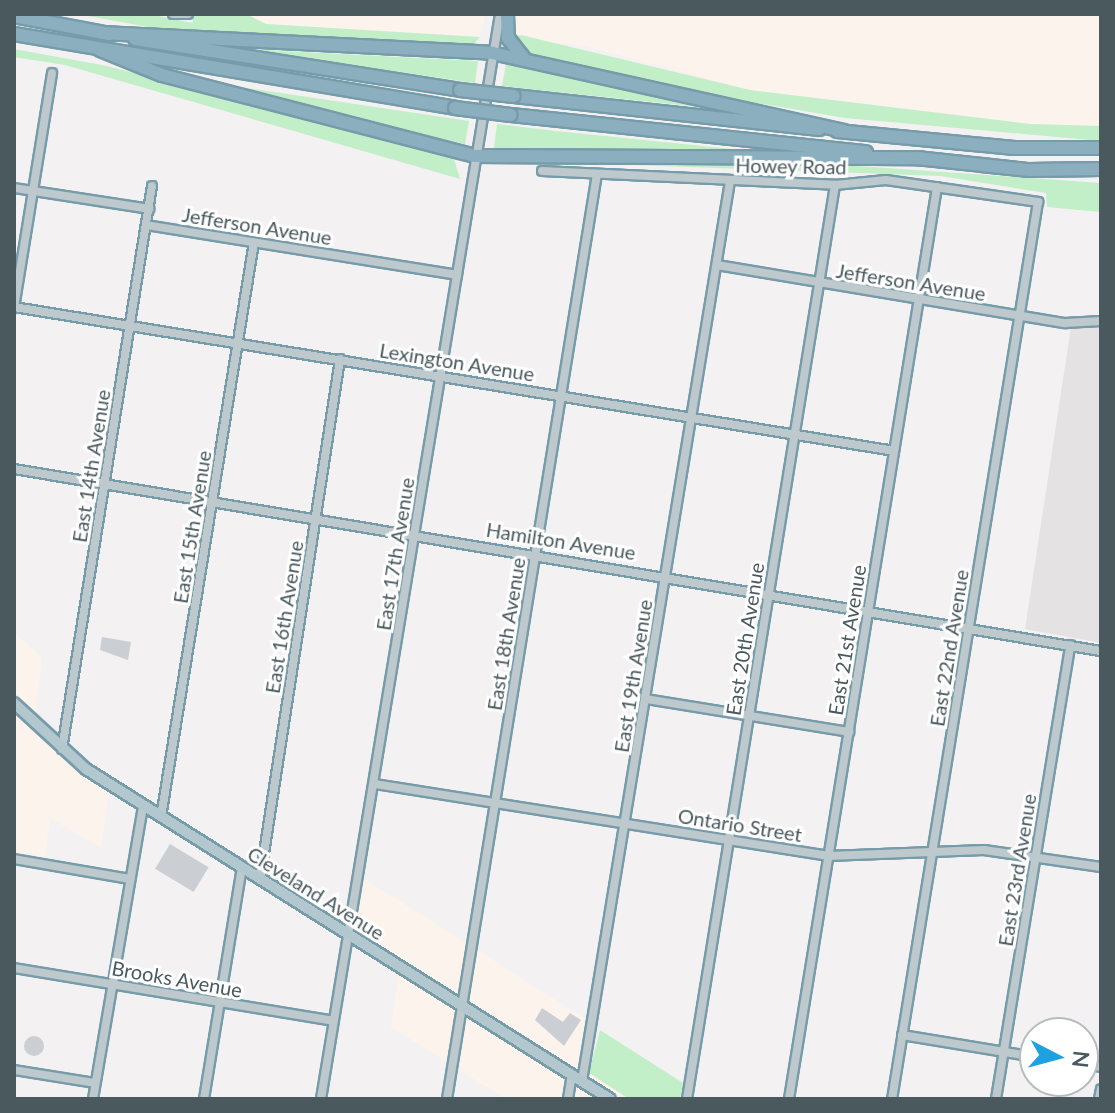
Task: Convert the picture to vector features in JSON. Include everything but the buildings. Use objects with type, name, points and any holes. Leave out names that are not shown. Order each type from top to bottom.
[{"type":"highway","points":[[507,14],[513,49],[535,65]]},
{"type":"highway","points":[[14,16],[460,90],[1014,148],[1101,148]]},
{"type":"highway","points":[[102,33],[423,55],[492,53],[535,65],[844,131]]},
{"type":"highway","points":[[14,34],[511,115],[1029,170],[1101,169]]},
{"type":"highway","points":[[100,50],[162,75],[475,156],[921,158]]},
{"type":"main road","name":"Cleveland Avenue","points":[[14,703],[62,750],[161,817],[610,1099]]},
{"type":"street","points":[[173,14],[188,14]]},
{"type":"street","name":"East 17th Avenue","points":[[321,1099],[500,14]]},
{"type":"street","points":[[14,307],[52,73]]},
{"type":"street","name":"Howey Road","points":[[542,171],[835,185],[886,180],[1038,202]]},
{"type":"street","name":"East 18th Avenue","points":[[447,1099],[597,174]]},
{"type":"street","name":"East 19th Avenue","points":[[582,1081],[730,181]]},
{"type":"street","name":"East 20th Avenue","points":[[687,1099],[835,185]]},
{"type":"street","name":"East 14th Avenue","points":[[62,750],[152,186]]},
{"type":"street","name":"East 21st Avenue","points":[[789,1099],[937,187]]},
{"type":"street","points":[[14,188],[149,209]]},
{"type":"street","name":"East 22nd Avenue","points":[[892,1099],[1038,202]]},
{"type":"street","name":"Jefferson Avenue","points":[[146,225],[457,275]]},
{"type":"street","name":"East 15th Avenue","points":[[161,817],[254,242]]},
{"type":"street","name":"Jefferson Avenue","points":[[717,265],[1019,316],[1101,321]]},
{"type":"street","name":"Lexington Avenue","points":[[14,307],[894,451]]},
{"type":"street","name":"East 16th Avenue","points":[[260,879],[340,359]]},
{"type":"street","name":"Hamilton Avenue","points":[[14,469],[869,608],[1101,651]]},
{"type":"street","name":"East 23rd Avenue","points":[[996,1099],[1070,645]]},
{"type":"street","points":[[646,699],[849,732]]},
{"type":"street","name":"Ontario Street","points":[[375,784],[828,856],[932,848],[1035,856],[1101,867]]},
{"type":"street","points":[[93,1099],[143,805]]},
{"type":"street","points":[[14,859],[130,879]]},
{"type":"street","points":[[204,1099],[242,867]]},
{"type":"street","name":"Brooks Avenue","points":[[14,968],[334,1021]]},
{"type":"street","points":[[902,1035],[1019,1054]]},
{"type":"street","points":[[14,1070],[95,1083]]},
{"type":"street","points":[[568,1099],[572,1075]]},
{"type":"street","points":[[1099,1099],[1101,1089]]},
{"type":"shaded area","points":[[246,14],[485,14],[480,37],[266,24]]},
{"type":"shaded area","points":[[508,14],[1101,14],[1101,126],[1030,124],[750,90],[585,46],[508,38]]},
{"type":"shaded area","points":[[1101,324],[1101,643],[1025,629],[1071,327]]},
{"type":"shaded area","points":[[14,632],[42,658],[35,716],[111,781],[101,848],[50,818],[44,864],[17,861],[14,877]]},
{"type":"shaded area","points":[[360,876],[589,1021],[597,1031],[589,1073],[620,1093],[616,1099],[506,1099],[391,1027],[400,966],[349,935]]},
{"type":"green space","points":[[77,14],[148,14],[193,23],[193,14],[246,14],[266,24],[480,37],[471,47],[170,31]]},
{"type":"green space","points":[[521,35],[750,90],[1030,124],[1101,126],[1101,141],[845,118],[535,65],[508,38]]},
{"type":"green space","points":[[238,48],[281,51],[478,61],[475,83]]},
{"type":"green space","points":[[14,49],[107,66],[453,156],[460,179],[65,65],[14,57]]},
{"type":"green space","points":[[506,64],[627,86],[756,113],[502,86]]},
{"type":"green space","points":[[214,83],[469,121],[465,144],[317,111]]},
{"type":"green space","points":[[497,124],[556,131],[791,155],[494,148]]},
{"type":"green space","points":[[495,160],[858,166],[1101,183],[1101,212],[1047,207],[1046,193],[941,176]]},
{"type":"green space","points":[[600,1030],[683,1083],[680,1099],[629,1099],[589,1073]]}]
